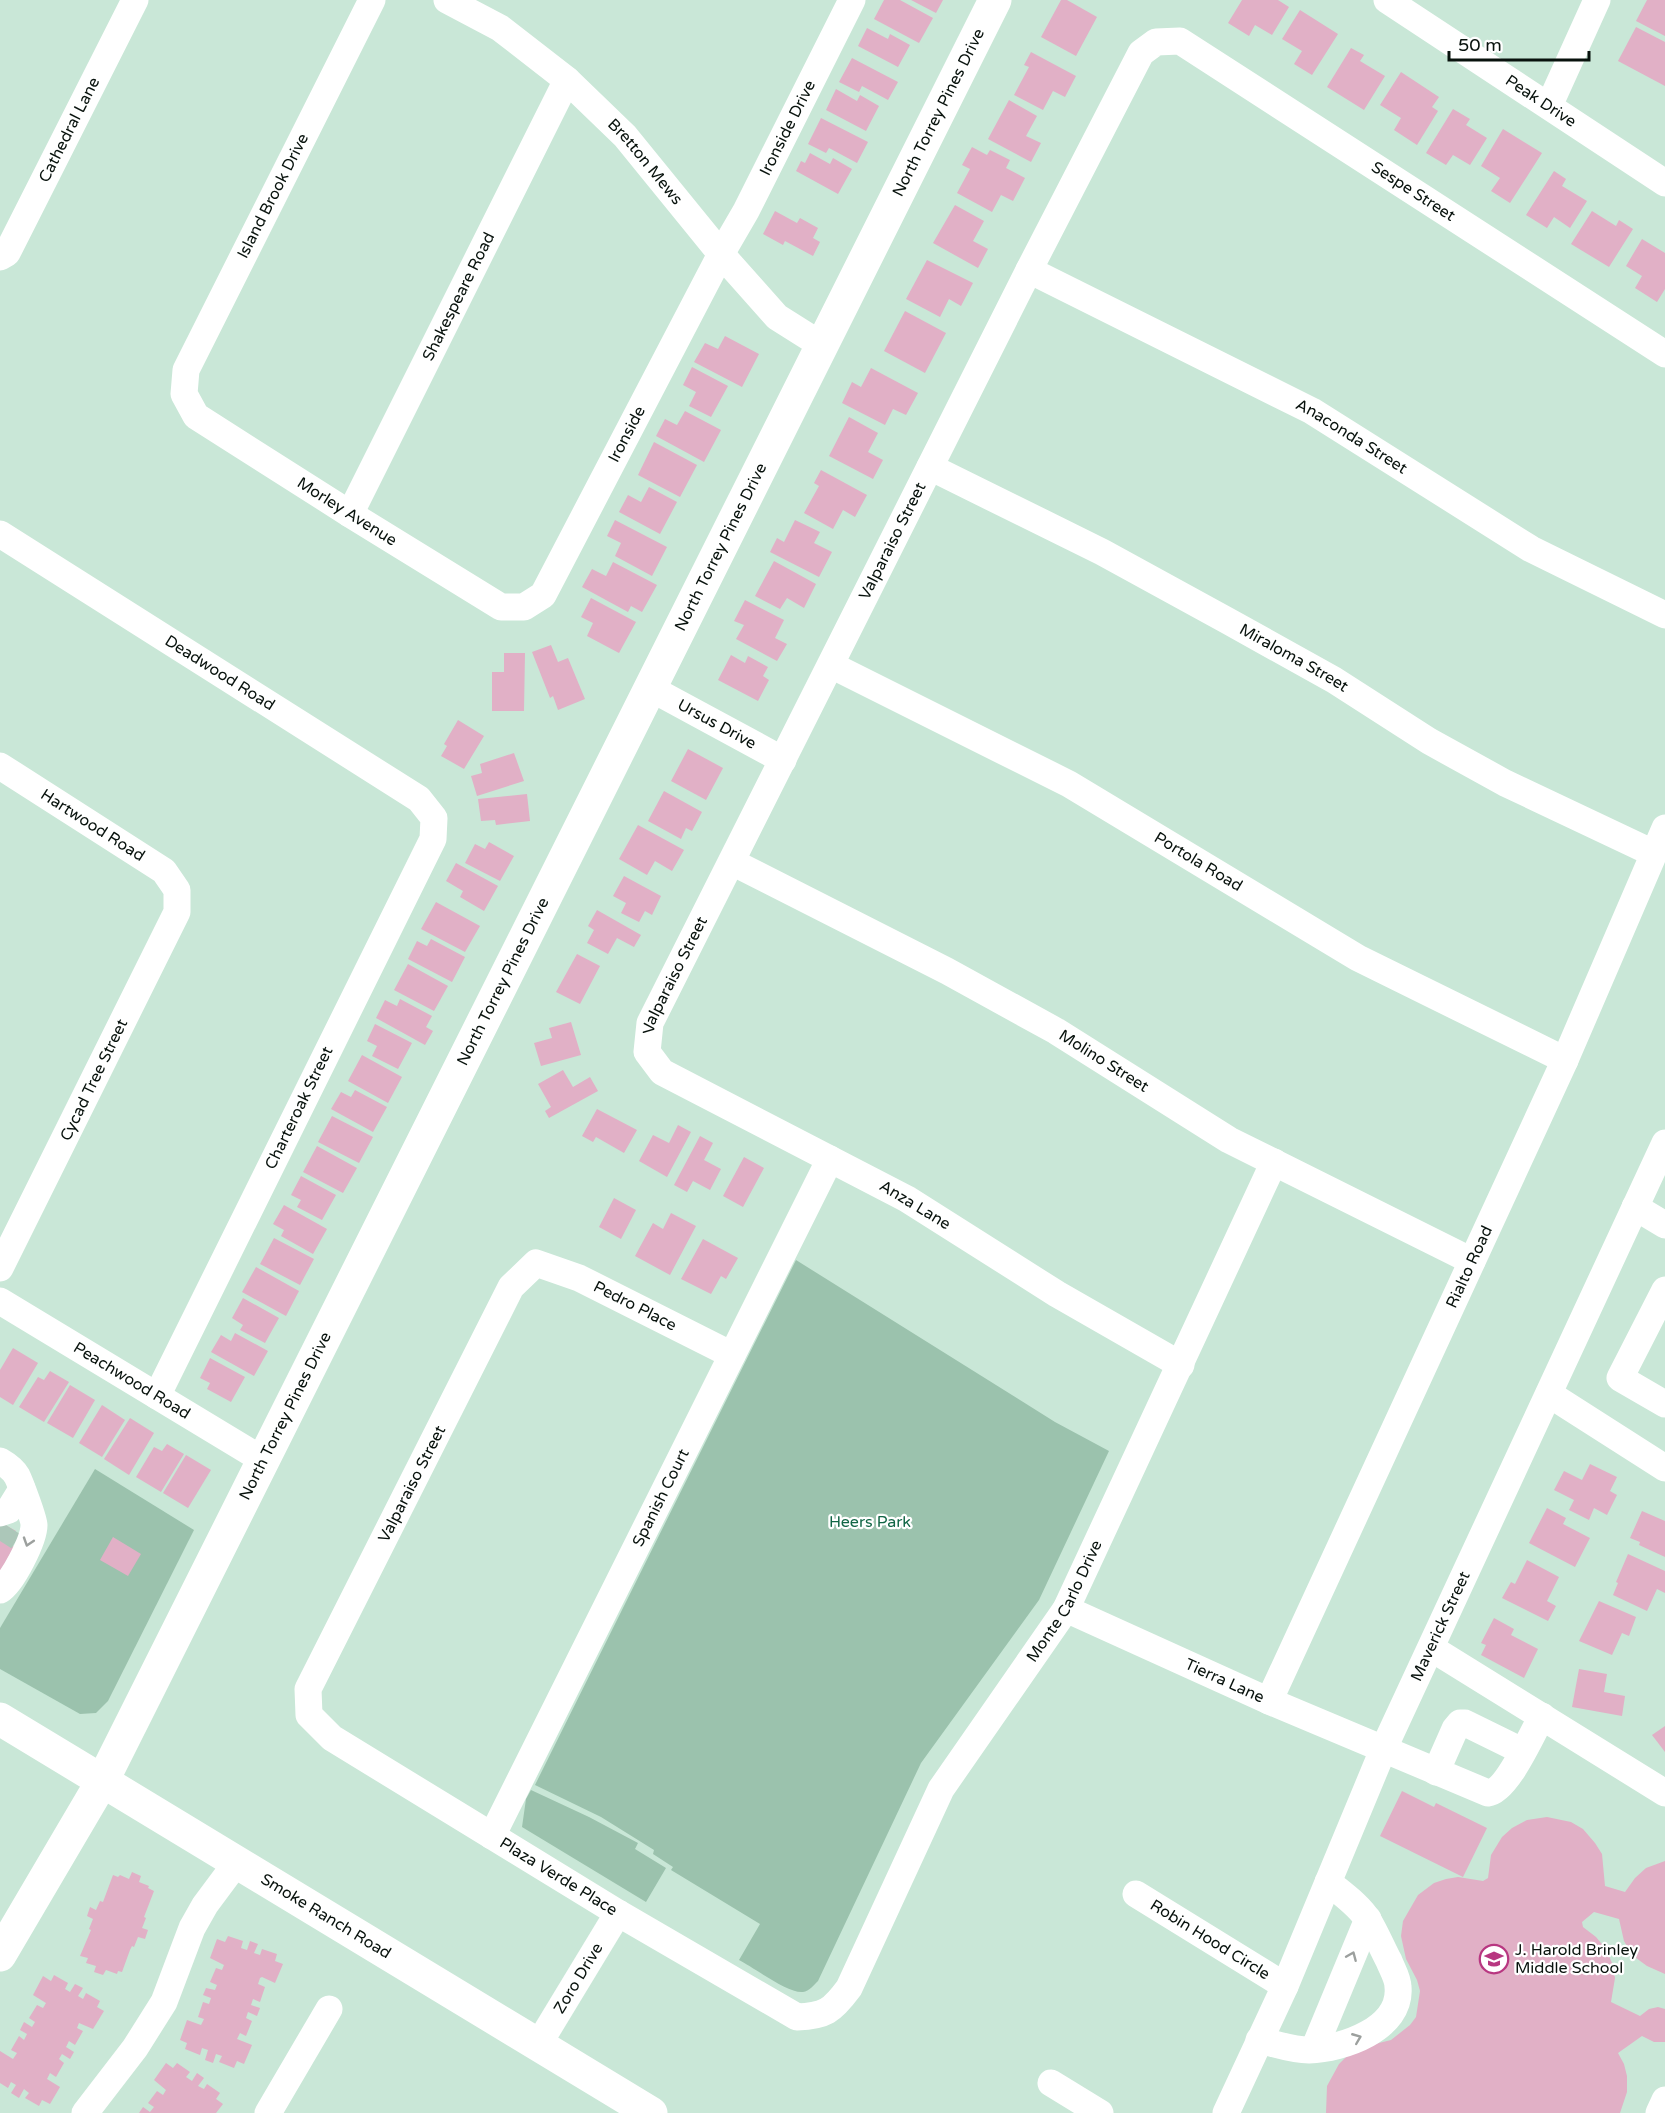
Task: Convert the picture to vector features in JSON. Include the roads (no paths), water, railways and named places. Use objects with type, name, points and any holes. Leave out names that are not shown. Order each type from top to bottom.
[{"type":"main road","name":"North Torrey Pines Drive","points":[[2,1947],[103,1780],[995,0]]},
{"type":"main road","name":"Smoke Ranch Road","points":[[0,1719],[651,2113]]},
{"type":"street","name":"Cathedral Lane","points":[[0,257],[7,253],[135,0]]},
{"type":"street","name":"Island Brook Drive","points":[[184,394],[186,370],[372,0]]},
{"type":"street","name":"Bretton Mews","points":[[447,0],[500,28],[567,80],[625,136],[721,254],[777,317],[823,346]]},
{"type":"street","name":"Ironside Drive","points":[[721,254],[746,211],[852,0]]},
{"type":"street","name":"Peak Drive","points":[[1388,0],[1665,183]]},
{"type":"street","points":[[1549,106],[1586,3]]},
{"type":"street","name":"Sespe Street","points":[[1156,42],[1180,41],[1665,354]]},
{"type":"street","name":"Valparaiso Street","points":[[647,1052],[650,1023],[1029,270],[1141,53],[1156,42]]},
{"type":"street","name":"Shakespeare Road","points":[[350,514],[567,80]]},
{"type":"street","name":"Ironside","points":[[524,607],[543,595],[721,254]]},
{"type":"street","name":"Anaconda Street","points":[[1029,270],[1312,411],[1531,549],[1665,615]]},
{"type":"street","name":"Morley Avenue","points":[[184,394],[196,416],[350,514],[501,607],[524,607]]},
{"type":"street","name":"Miraloma Street","points":[[930,467],[1102,552],[1217,615],[1334,680],[1429,741],[1505,783],[1653,853]]},
{"type":"street","name":"Deadwood Road","points":[[0,534],[420,799],[434,818]]},
{"type":"street","name":"Portola Road","points":[[831,665],[1069,784],[1358,958],[1565,1059]]},
{"type":"street","name":"Ursus Drive","points":[[650,688],[783,760]]},
{"type":"street","name":"Hartwood Road","points":[[0,766],[165,871],[177,890]]},
{"type":"street","name":"Charteroak Street","points":[[157,1396],[433,839],[434,818]]},
{"type":"street","name":"Rialto Road","points":[[1269,1701],[1565,1059],[1665,828]]},
{"type":"street","name":"Molino Street","points":[[732,862],[967,982],[1056,1031],[1229,1140],[1472,1261]]},
{"type":"street","name":"Cycad Tree Street","points":[[0,1268],[177,912],[177,890]]},
{"type":"street","name":"Anza Lane","points":[[647,1052],[662,1072],[907,1198],[1057,1294],[1181,1365]]},
{"type":"street","name":"Maverick Street","points":[[1228,2112],[1284,1986],[1383,1750],[1665,1143]]},
{"type":"street","name":"Spanish Court","points":[[492,1836],[830,1159]]},
{"type":"street","name":"Monte Carlo Drive","points":[[819,2016],[838,2003],[849,1988],[941,1789],[1066,1610],[1274,1162]]},
{"type":"street","points":[[1635,1207],[1665,1225]]},
{"type":"street","name":"Valparaiso Street","points":[[309,1715],[308,1689],[511,1287],[536,1263]]},
{"type":"street","name":"Pedro Place","points":[[536,1263],[579,1278],[732,1355]]},
{"type":"street","points":[[1665,1290],[1620,1378],[1665,1404]]},
{"type":"street","name":"Peachwood Road","points":[[0,1301],[263,1460]]},
{"type":"street","points":[[1549,1394],[1663,1463]]},
{"type":"street","points":[[0,1461],[9,1466],[17,1476],[10,1510],[34,1525],[22,1562],[7,1586],[0,1590]]},
{"type":"street","name":"Tierra Lane","points":[[1066,1610],[1269,1701],[1491,1793],[1504,1782],[1522,1751]]},
{"type":"street","points":[[1431,1648],[1665,1793]]},
{"type":"street","name":"Plaza Verde Place","points":[[309,1715],[332,1738],[618,1913],[797,2017],[819,2016]]},
{"type":"street","points":[[1436,1772],[1455,1729],[1460,1723],[1465,1723],[1522,1751],[1542,1716]]},
{"type":"street","points":[[85,2113],[135,2048],[164,2002],[192,1928],[237,1862]]},
{"type":"street","points":[[1259,2040],[1293,2049],[1338,2046],[1366,2035],[1383,2023],[1397,2001],[1398,1987],[1395,1976],[1368,1919],[1328,1882]]},
{"type":"street","name":"Robin Hood Circle","points":[[1136,1894],[1284,1986]]},
{"type":"street","name":"Zoro Drive","points":[[538,2045],[618,1913]]},
{"type":"street","points":[[1314,2049],[1368,1919]]},
{"type":"street","points":[[268,2113],[329,2009]]},
{"type":"street","points":[[1051,2083],[1100,2113]]},
{"type":"street","points":[[1659,2113],[1665,2100]]},
{"type":"tunnel","points":[[0,1541],[9,1527]]},
{"type":"place","name":"J. Harold Brinley Middle School","points":[[1494,1959]]},
{"type":"park label","name":"Heers Park","points":[[870,1522]]}]
